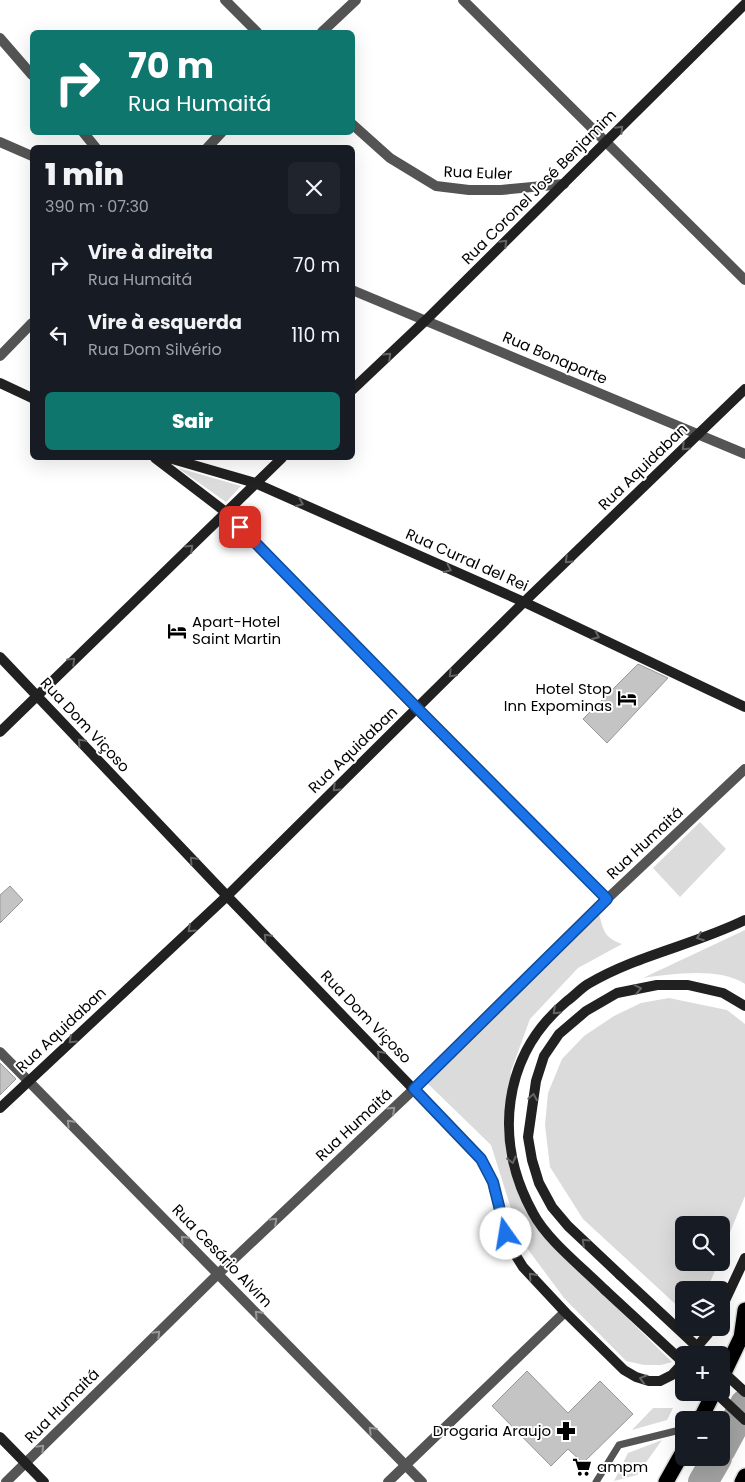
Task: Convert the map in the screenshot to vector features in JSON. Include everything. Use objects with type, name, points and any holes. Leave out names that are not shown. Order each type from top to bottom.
[{"type":"highway","points":[[730,1361],[743,1335],[745,1310]]},
{"type":"highway","points":[[665,1482],[675,1465]]},
{"type":"highway","points":[[742,1482],[745,1476]]},
{"type":"street","points":[[225,0],[254,30]]},
{"type":"street","points":[[324,30],[356,0]]},
{"type":"street","points":[[463,0],[745,280]]},
{"type":"street","name":"Rua Coronel José Benjamim","points":[[355,387],[606,143],[743,4]]},
{"type":"street","points":[[0,38],[30,73]]},
{"type":"street","name":"Rua Euler","points":[[355,127],[390,158],[436,186],[501,190],[564,184]]},
{"type":"street","points":[[85,135],[94,145]]},
{"type":"street","points":[[210,145],[219,135]]},
{"type":"street","points":[[0,142],[30,155]]},
{"type":"street","name":"Rua Bonaparte","points":[[355,291],[745,454]]},
{"type":"street","points":[[0,356],[30,326]]},
{"type":"street","points":[[0,383],[30,397]]},
{"type":"street","name":"Rua Aquidaban","points":[[0,1108],[226,896],[524,602],[745,389]]},
{"type":"street","points":[[159,460],[227,513],[607,899]]},
{"type":"street","name":"Rua Curral del Rei","points":[[176,460],[255,483],[524,602],[745,707]]},
{"type":"street","points":[[0,732],[280,460]]},
{"type":"street","name":"Rua Dom Viçoso","points":[[0,657],[226,896],[481,1159],[493,1182],[506,1234],[513,1251],[524,1267],[564,1312],[624,1370],[636,1377],[649,1381],[660,1381],[675,1372]]},
{"type":"street","name":"Rua Humaitá","points":[[6,1482],[218,1274],[414,1089],[607,899],[745,769]]},
{"type":"street","points":[[675,1354],[605,1290],[552,1238],[533,1214],[511,1158],[508,1130],[511,1098],[518,1070],[533,1039],[553,1013],[587,985],[631,964],[745,920]]},
{"type":"street","points":[[696,1346],[568,1226],[552,1207],[539,1183],[528,1137],[536,1081],[544,1056],[559,1034],[586,1011],[617,993],[657,985],[688,985],[723,993],[745,1006]]},
{"type":"street","name":"Rua Cesário Alvim","points":[[0,1052],[422,1482]]},
{"type":"street","points":[[730,1290],[745,1258]]},
{"type":"street","points":[[388,1482],[564,1312]]},
{"type":"street","points":[[698,1346],[706,1336]]},
{"type":"street","points":[[730,1378],[745,1392]]},
{"type":"street","points":[[725,1401],[745,1420]]},
{"type":"street","points":[[0,1437],[44,1482]]},
{"type":"lane","points":[[596,1482],[619,1445],[675,1431]]},
{"type":"shaded area","points":[[178,468],[241,486],[226,502]]},
{"type":"shaded area","points":[[700,822],[726,849],[680,897],[653,868]]},
{"type":"shaded area","points":[[599,914],[608,936],[622,944],[578,968],[530,1019],[511,1071],[507,1140],[526,1200],[602,1293],[672,1362],[661,1365],[644,1365],[626,1361],[564,1298],[521,1240],[491,1145],[426,1082]]},
{"type":"shaded area","points":[[745,930],[745,984],[722,975],[695,973],[643,978]]},
{"type":"shaded area","points":[[669,998],[727,1010],[745,1024],[745,1196],[730,1232],[730,1216],[675,1216],[675,1271],[715,1271],[711,1281],[675,1281],[675,1304],[583,1219],[550,1167],[545,1125],[548,1093],[562,1059],[584,1036],[614,1016],[641,1003]]},
{"type":"shaded area","points":[[653,1408],[673,1408],[667,1420],[632,1430]]},
{"type":"shaded area","points":[[662,1440],[637,1475],[614,1481],[628,1453]]},
{"type":"building","name":"Hotel Stop Inn Expominas","points":[[638,664],[668,678],[607,743],[583,719]]},
{"type":"building","points":[[10,886],[23,900],[0,923],[0,895]]},
{"type":"building","points":[[0,1063],[16,1079],[0,1095]]},
{"type":"building","name":"Drogaria Araujo","points":[[527,1371],[568,1413],[600,1381],[633,1414],[583,1463],[568,1449],[551,1466],[492,1406]]},
{"type":"waterway","points":[[730,1432],[745,1404]]},
{"type":"waterway","points":[[703,1482],[712,1466]]},
{"type":"place","name":"Apart-Hotel Saint Martin","points":[[177,631]]},
{"type":"place","name":"Hotel Stop Inn Expominas","points":[[627,698]]},
{"type":"place","name":"Drogaria Araujo","points":[[566,1431]]},
{"type":"place","name":"ampm","points":[[582,1467]]},
{"type":"route","points":[[240,527],[607,899],[414,1089],[481,1159],[493,1182],[506,1234]]}]
